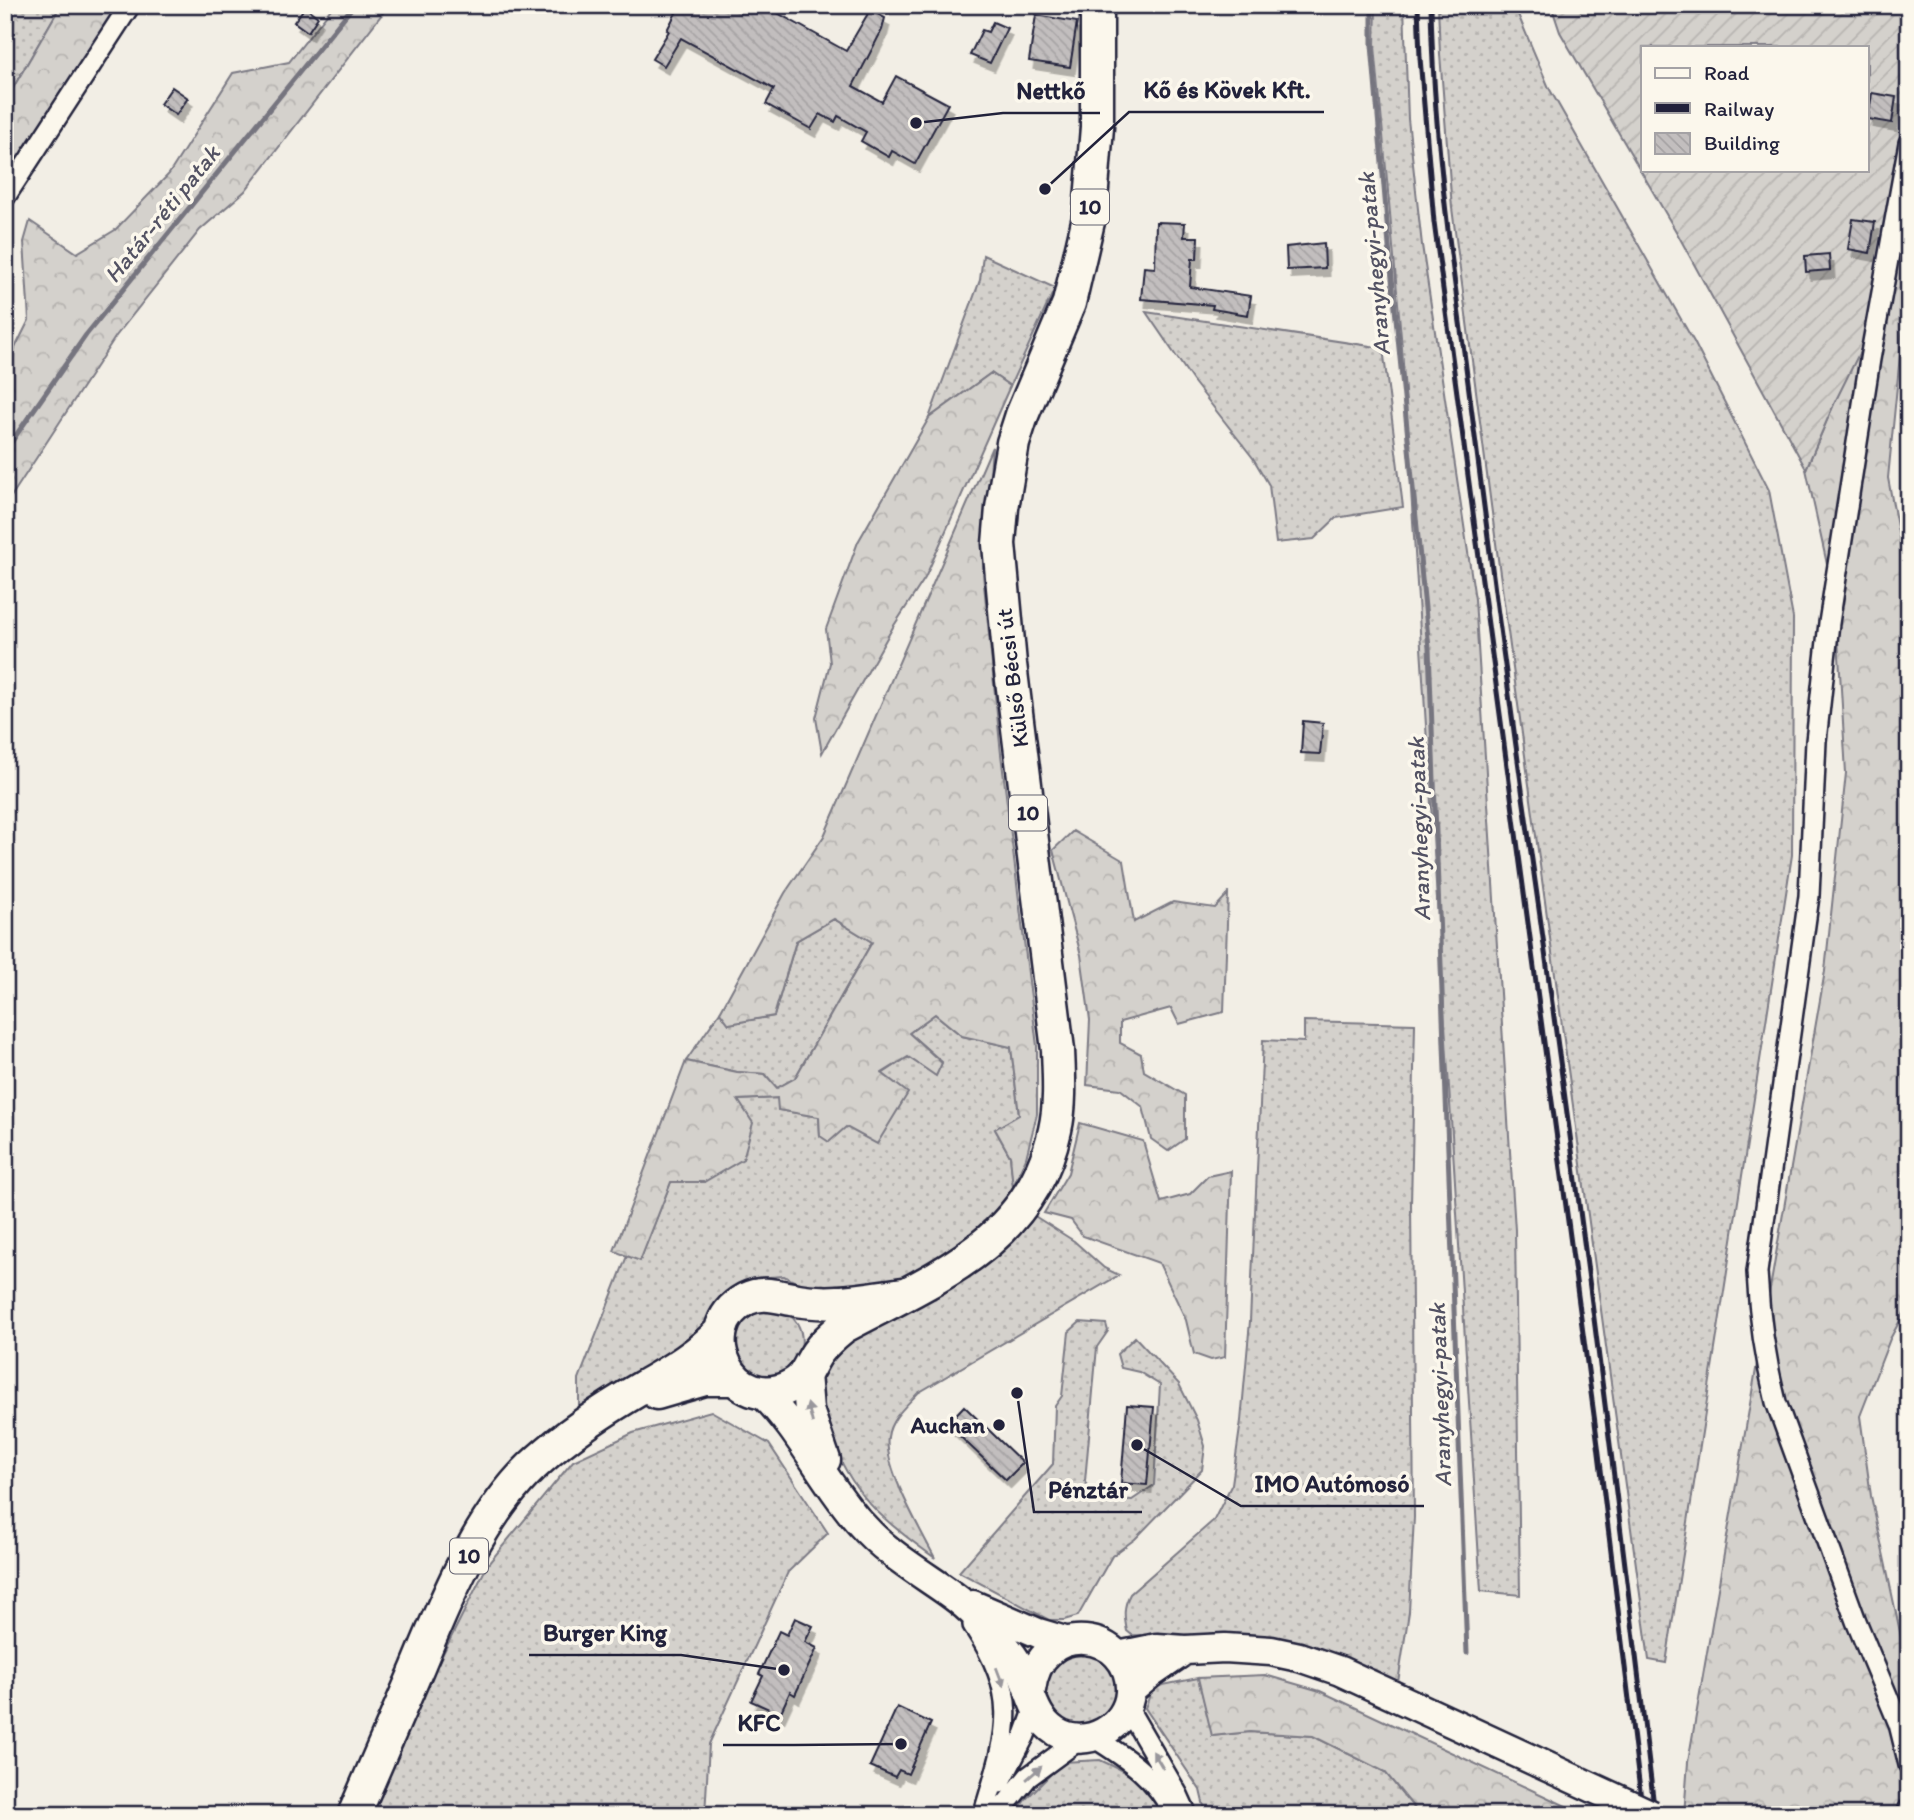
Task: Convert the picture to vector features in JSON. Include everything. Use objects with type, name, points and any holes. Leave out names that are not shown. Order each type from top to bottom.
[{"type":"main road","name":"Külső Bécsi út","points":[[903,1294],[935,1278],[990,1242],[1014,1217],[1031,1193],[1056,1130],[1060,1089],[1058,1050],[1010,664],[999,544],[1013,443],[1069,303],[1088,224],[1097,127],[1097,5]]},
{"type":"main road","name":"10","points":[[354,1815],[444,1605],[479,1538],[503,1501],[537,1461],[573,1432],[699,1353],[720,1332],[735,1307],[747,1298],[776,1294],[789,1299],[832,1304],[903,1294]]},
{"type":"main road","name":"10","points":[[612,1408],[685,1383],[705,1379],[781,1391],[799,1382],[830,1336],[903,1294]]},
{"type":"main road","points":[[789,1299],[803,1308],[812,1322],[817,1338],[811,1364]]},
{"type":"main road","points":[[720,1332],[721,1358],[748,1385]]},
{"type":"street","points":[[5,197],[130,5]]},
{"type":"street","points":[[1909,143],[1870,359],[1829,623],[1816,741],[1809,896],[1758,1272],[1761,1330],[1776,1402],[1856,1620],[1899,1724],[1909,1765]]},
{"type":"street","points":[[811,1364],[809,1410],[839,1495]]},
{"type":"street","points":[[748,1385],[778,1409],[859,1522],[884,1547],[955,1597],[1011,1653],[1043,1721],[1055,1732],[1067,1737],[1086,1738],[1132,1761],[1161,1792],[1174,1815]]},
{"type":"street","points":[[955,1597],[1038,1633],[1065,1641],[1092,1640],[1106,1646],[1118,1656],[1127,1672],[1128,1699],[1187,1815]]},
{"type":"street","points":[[955,1597],[983,1641],[1004,1688],[1006,1729],[988,1812]]},
{"type":"street","points":[[988,1812],[1013,1760],[1033,1699],[1033,1674],[1040,1660],[1051,1649],[1065,1641]]},
{"type":"street","points":[[1118,1656],[1157,1648],[1225,1648],[1271,1651],[1300,1657],[1340,1671],[1652,1815]]},
{"type":"street","points":[[988,1812],[1054,1756],[1086,1738],[1108,1730],[1119,1720],[1128,1699],[1150,1674],[1185,1650]]},
{"type":"street","points":[[1908,1815],[1909,1809]]},
{"type":"green space","points":[[5,5],[61,5],[5,102]]},
{"type":"green space","points":[[61,5],[118,5],[5,188],[5,102]]},
{"type":"green space","points":[[334,5],[389,5],[245,191],[200,230],[116,336],[5,506],[5,368],[29,320],[24,242],[30,221],[77,253],[115,230],[169,174],[233,73],[289,62]]},
{"type":"green space","points":[[1376,5],[1404,5],[1408,119],[1422,245],[1475,599],[1515,1230],[1520,1595],[1481,1591],[1402,348],[1375,46]]},
{"type":"green space","points":[[1438,5],[1514,5],[1549,88],[1694,342],[1769,490],[1793,618],[1792,855],[1666,1663],[1649,1660],[1452,208]]},
{"type":"green space","points":[[1551,5],[1909,5],[1909,174],[1885,301],[1834,404],[1806,469],[1641,172],[1868,172],[1868,46],[1641,46],[1641,171],[1560,32]]},
{"type":"green space","points":[[1909,174],[1909,263],[1888,478],[1909,591],[1909,1304],[1890,1339],[1860,1416],[1871,1496],[1909,1674],[1909,1815],[1684,1815],[1688,1762],[1825,971],[1846,773],[1836,605],[1806,469],[1834,404]]},
{"type":"green space","points":[[983,255],[1055,288],[1010,386],[991,373],[929,418],[980,280]]},
{"type":"green space","points":[[1146,312],[1383,348],[1403,507],[1336,518],[1314,539],[1276,543],[1269,485],[1253,458],[1193,381]]},
{"type":"green space","points":[[991,373],[1010,386],[925,578],[893,627],[822,753],[816,718],[830,663],[826,629],[858,542],[929,418]]},
{"type":"green space","points":[[992,447],[983,574],[1001,754],[1037,1046],[1037,1114],[1026,1158],[1013,1187],[1010,1156],[995,1129],[1019,1115],[1011,1047],[962,1036],[935,1014],[909,1033],[942,1063],[936,1076],[908,1057],[882,1073],[908,1093],[877,1144],[846,1127],[829,1142],[820,1136],[819,1117],[778,1110],[777,1098],[738,1100],[753,1123],[743,1159],[704,1182],[671,1182],[640,1261],[614,1251],[686,1061],[737,1072],[765,1074],[777,1088],[795,1078],[872,942],[834,919],[796,941],[774,1016],[729,1024],[720,1012],[785,893],[824,836]]},
{"type":"green space","points":[[1073,831],[1124,861],[1134,922],[1173,902],[1215,908],[1228,894],[1224,1012],[1179,1024],[1171,1008],[1120,1022],[1120,1043],[1141,1054],[1144,1071],[1185,1095],[1185,1139],[1168,1151],[1151,1139],[1143,1107],[1120,1089],[1087,1085],[1090,1020],[1081,955],[1053,850]]},
{"type":"green space","points":[[834,919],[872,942],[795,1078],[777,1088],[765,1074],[737,1072],[686,1061],[720,1012],[729,1024],[774,1016],[796,941]]},
{"type":"green space","points":[[935,1014],[962,1036],[1011,1047],[1019,1115],[995,1129],[1010,1156],[1013,1187],[1001,1214],[934,1263],[898,1280],[817,1293],[784,1276],[753,1278],[723,1294],[711,1321],[680,1354],[579,1408],[579,1379],[627,1256],[640,1260],[671,1182],[704,1182],[737,1100],[778,1098],[778,1110],[819,1117],[820,1136],[882,1074],[908,1057],[936,1075],[942,1062],[909,1033]]},
{"type":"green space","points":[[1304,1021],[1415,1024],[1411,1205],[1414,1517],[1409,1612],[1397,1689],[1247,1639],[1132,1635],[1127,1631],[1125,1621],[1125,1607],[1130,1594],[1214,1520],[1232,1484],[1250,1321],[1263,1040],[1304,1042]]},
{"type":"green space","points":[[1080,1123],[1143,1141],[1161,1202],[1190,1194],[1208,1176],[1231,1171],[1225,1357],[1211,1360],[1194,1354],[1186,1320],[1159,1263],[1083,1236],[1071,1220],[1044,1213],[1068,1173]]},
{"type":"green space","points":[[1033,1215],[1074,1241],[1104,1268],[1119,1275],[918,1393],[895,1419],[888,1437],[891,1464],[904,1498],[935,1558],[884,1518],[847,1473],[820,1408],[819,1392],[823,1375],[844,1336],[965,1275],[1002,1250]]},
{"type":"green space","points":[[754,1310],[776,1310],[789,1315],[798,1324],[801,1349],[797,1361],[789,1371],[777,1378],[763,1379],[742,1370],[735,1350],[735,1331]]},
{"type":"green space","points":[[1080,1322],[1106,1324],[1108,1331],[1097,1347],[1085,1481],[1096,1497],[1132,1500],[1154,1485],[1160,1385],[1139,1372],[1121,1368],[1117,1354],[1135,1337],[1179,1384],[1197,1420],[1205,1446],[1202,1470],[1135,1539],[1112,1556],[1078,1616],[1049,1620],[959,1572],[1053,1464],[1055,1406],[1062,1396],[1069,1332]]},
{"type":"green space","points":[[711,1411],[769,1444],[828,1533],[788,1572],[709,1744],[705,1815],[369,1815],[402,1735],[488,1564],[573,1461],[633,1433]]},
{"type":"green space","points":[[1080,1653],[1100,1659],[1110,1669],[1116,1689],[1110,1709],[1100,1719],[1080,1725],[1060,1719],[1050,1709],[1044,1689],[1050,1669],[1060,1659]]},
{"type":"green space","points":[[1265,1675],[1320,1691],[1585,1815],[1420,1815],[1385,1772],[1313,1736],[1250,1732],[1212,1736],[1198,1678]]},
{"type":"green space","points":[[1198,1678],[1213,1736],[1250,1732],[1313,1736],[1385,1772],[1420,1815],[1206,1815],[1200,1790],[1145,1708],[1153,1687]]},
{"type":"green space","points":[[1100,1760],[1121,1770],[1145,1787],[1164,1815],[1015,1815],[1025,1800],[1063,1762]]},
{"type":"building","points":[[680,5],[763,5],[846,51],[870,10],[885,18],[882,30],[853,86],[882,102],[896,76],[948,104],[915,164],[892,151],[889,157],[861,141],[866,132],[838,116],[835,122],[820,114],[811,129],[766,104],[774,89],[681,38],[664,66],[652,59],[669,31],[667,30]]},
{"type":"building","points":[[305,7],[318,17],[308,32],[294,22]]},
{"type":"building","points":[[1036,15],[1077,22],[1070,67],[1029,61]]},
{"type":"building","points":[[993,22],[1007,28],[990,63],[970,55],[982,30],[988,32]]},
{"type":"building","points":[[172,87],[188,98],[176,115],[160,104]]},
{"type":"building","points":[[1872,93],[1896,97],[1892,123],[1868,119]]},
{"type":"building","points":[[1853,219],[1875,222],[1870,253],[1848,249]]},
{"type":"building","points":[[1156,222],[1185,223],[1184,237],[1198,237],[1197,259],[1192,259],[1190,287],[1251,296],[1248,315],[1212,309],[1213,305],[1141,299],[1144,267],[1155,268]]},
{"type":"building","points":[[1324,243],[1325,268],[1287,270],[1286,247]]},
{"type":"building","points":[[1829,254],[1830,270],[1806,272],[1805,256]]},
{"type":"building","points":[[1303,721],[1323,723],[1320,754],[1301,753]]},
{"type":"building","points":[[1127,1405],[1154,1407],[1147,1485],[1121,1483]]},
{"type":"building","points":[[964,1406],[1023,1463],[1006,1480],[947,1424]]},
{"type":"building","points":[[795,1618],[813,1626],[805,1642],[817,1648],[795,1695],[790,1692],[780,1714],[751,1701],[763,1676],[759,1674],[779,1631],[787,1635]]},
{"type":"building","points":[[897,1707],[931,1723],[908,1774],[899,1770],[895,1777],[870,1766]]},
{"type":"waterway","name":"Határ-réti patak","points":[[5,451],[86,335],[354,5]]},
{"type":"waterway","name":"Aranyhegyi-patak","points":[[1372,5],[1372,45],[1390,258],[1429,648],[1467,1653]]},
{"type":"waterway","name":"Aranyhegyi-patak","points":[[1471,1808],[1472,1815]]},
{"type":"railway","points":[[1418,5],[1434,222],[1598,1445],[1643,1815]]},
{"type":"railway","points":[[1431,5],[1438,136],[1452,265],[1576,1178],[1655,1815]]},
{"type":"place","name":"Nettkő","points":[[916,123]]},
{"type":"place","name":"Kő és Kövek Kft.","points":[[1045,189]]},
{"type":"place","name":"Pénztár","points":[[1017,1393]]},
{"type":"place","name":"Auchan","points":[[999,1425]]},
{"type":"place","name":"IMO Autómosó","points":[[1137,1445]]},
{"type":"place","name":"Burger King","points":[[784,1670]]},
{"type":"place","name":"KFC","points":[[901,1744]]}]
